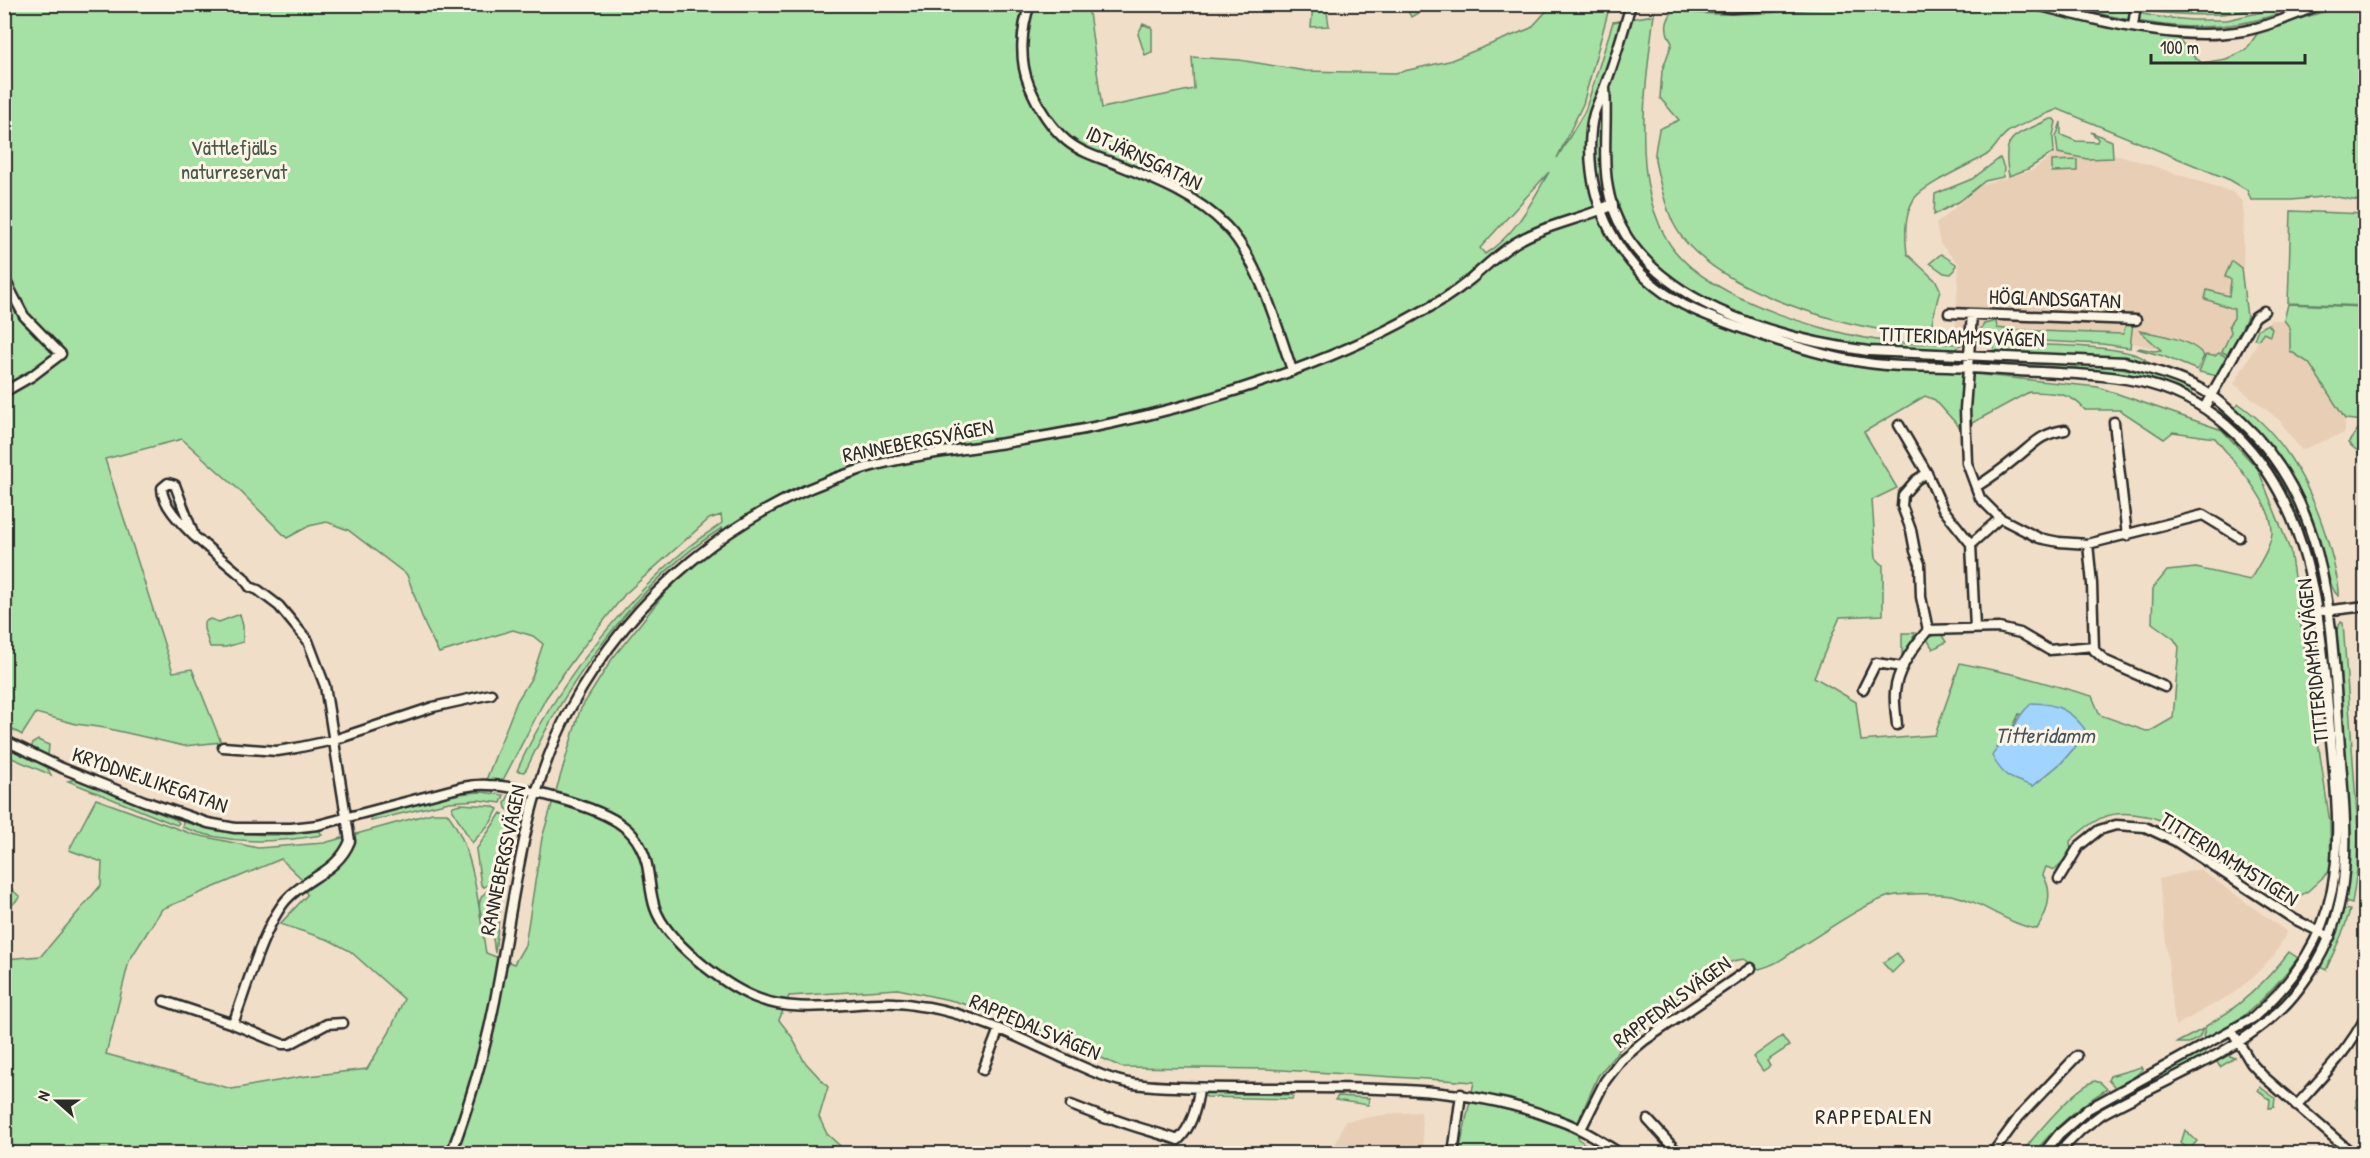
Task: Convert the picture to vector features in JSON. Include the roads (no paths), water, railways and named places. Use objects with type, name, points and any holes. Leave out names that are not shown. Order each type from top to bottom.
[{"type":"street","name":"IDTJÄRNSGATAN","points":[[1030,4],[1024,27],[1023,57],[1026,78],[1036,102],[1051,126],[1069,143],[1193,198],[1226,226],[1241,243],[1256,272],[1292,370]]},
{"type":"street","points":[[1600,210],[1591,166],[1594,108],[1605,87],[1631,4]]},
{"type":"street","points":[[1685,4],[1731,8],[1791,4]]},
{"type":"street","points":[[2033,4],[2133,26],[2190,33],[2243,31],[2322,4]]},
{"type":"street","points":[[2133,26],[2136,4]]},
{"type":"street","points":[[1605,87],[1604,153],[1612,205]]},
{"type":"street","name":"RANNEBERGSVÄGEN","points":[[451,1154],[483,1055],[499,982],[520,854],[536,794],[554,743],[570,710],[615,639],[678,570],[722,536],[761,511],[798,492],[866,468],[904,459],[1051,435],[1149,415],[1221,395],[1292,370],[1383,332],[1414,316],[1458,289],[1514,243],[1612,205]]},
{"type":"street","name":"TITTERIDAMMSVÄGEN","points":[[1612,205],[1619,223],[1634,246],[1653,268],[1692,296],[1734,316],[1786,334],[1842,348],[1868,351],[2125,362],[2197,387],[2212,396],[2264,444],[2284,472],[2299,499],[2324,573],[2330,610],[2345,837],[2343,891],[2338,916],[2330,937],[2302,985],[2283,1008],[2239,1042],[2102,1114],[2082,1129],[2057,1154]]},
{"type":"street","name":"TITTERIDAMMSVÄGEN","points":[[1600,210],[1620,250],[1641,275],[1668,295],[1709,316],[1827,354],[1884,365],[2098,374],[2144,381],[2166,389],[2204,408],[2233,431],[2250,448],[2276,483],[2291,512],[2302,543],[2316,612],[2328,710],[2338,831],[2338,853],[2331,901],[2318,932],[2293,974],[2273,1000],[2253,1018],[2088,1109],[2059,1134],[2043,1154]]},
{"type":"street","points":[[4,278],[24,316],[62,354],[32,376],[4,392]]},
{"type":"street","points":[[2204,408],[2255,317],[2264,311]]},
{"type":"street","name":"HÖGLANDSGATAN","points":[[1949,313],[2136,320]]},
{"type":"street","name":"HÖGLANDSGATAN","points":[[1972,314],[1965,409],[1967,463],[1980,498],[2000,518],[2039,538],[2059,542],[2088,544],[2203,515],[2239,537]]},
{"type":"street","points":[[2114,422],[2127,536]]},
{"type":"street","points":[[1899,425],[1928,473],[1943,509],[1971,544],[1975,628]]},
{"type":"street","points":[[1976,487],[2018,457],[2035,440],[2048,433],[2065,430]]},
{"type":"street","points":[[1897,724],[1894,691],[1903,667],[1928,630],[1921,597],[1920,564],[1902,506],[1903,495],[1916,480],[1928,473]]},
{"type":"street","points":[[194,536],[175,485],[168,483],[162,488],[163,495],[180,521],[194,536],[243,577],[250,587],[279,606],[308,640],[325,686],[350,841],[341,858],[286,900],[264,941],[232,1024]]},
{"type":"street","points":[[1971,544],[2000,518]]},
{"type":"street","points":[[2088,544],[2094,650],[2106,661],[2165,687]]},
{"type":"street","points":[[2316,612],[2366,606]]},
{"type":"street","points":[[1928,630],[1999,628],[2020,633],[2049,650],[2094,646]]},
{"type":"street","points":[[1863,689],[1876,663],[1903,667]]},
{"type":"street","points":[[223,747],[277,751],[334,740],[422,710],[491,694]]},
{"type":"street","name":"KRYDDNEJLIKEGATAN","points":[[4,740],[62,768],[144,801],[208,823],[235,828],[291,828],[318,825],[462,787],[486,784],[536,794]]},
{"type":"street","name":"RAPPEDALSVÄGEN","points":[[536,794],[573,804],[608,817],[622,825],[641,847],[646,861],[651,893],[661,924],[672,939],[737,989],[758,999],[789,1006],[826,1007],[897,1003],[927,1007],[979,1021],[1107,1078],[1137,1084],[1199,1088],[1396,1089],[1461,1094],[1529,1110],[1581,1129],[1621,1154]]},
{"type":"street","name":"TITTERIDAMMSTIGEN","points":[[2059,879],[2079,846],[2100,830],[2116,825],[2145,827],[2175,841],[2294,919],[2330,937]]},
{"type":"street","name":"RAPPEDALSVÄGEN","points":[[1581,1129],[1605,1081],[1621,1059],[1645,1040],[1751,968]]},
{"type":"street","points":[[164,1001],[282,1044],[290,1044],[327,1023],[344,1023]]},
{"type":"street","points":[[2296,1106],[2334,1062],[2366,1016]]},
{"type":"street","points":[[983,1070],[999,1029]]},
{"type":"street","points":[[2232,1031],[2251,1063],[2263,1076],[2353,1154]]},
{"type":"street","points":[[1992,1154],[2019,1117],[2077,1056]]},
{"type":"street","points":[[1071,1105],[1107,1119],[1111,1118],[1137,1128],[1144,1127],[1178,1140],[1184,1134],[1193,1115],[1199,1088]]},
{"type":"street","points":[[1453,1154],[1461,1094]]},
{"type":"street","points":[[1648,1120],[1679,1154]]},
{"type":"water","name":"Titteridamm","points":[[2032,703],[2041,703],[2064,710],[2077,719],[2087,733],[2062,762],[2033,786],[2009,777],[2000,769],[1992,756],[2008,738],[2020,716]]},
{"type":"district","name":"RAPPEDALEN","points":[[1874,1116]]},
{"type":"park label","name":"Vättlefjälls naturreservat","points":[[234,160]]}]
